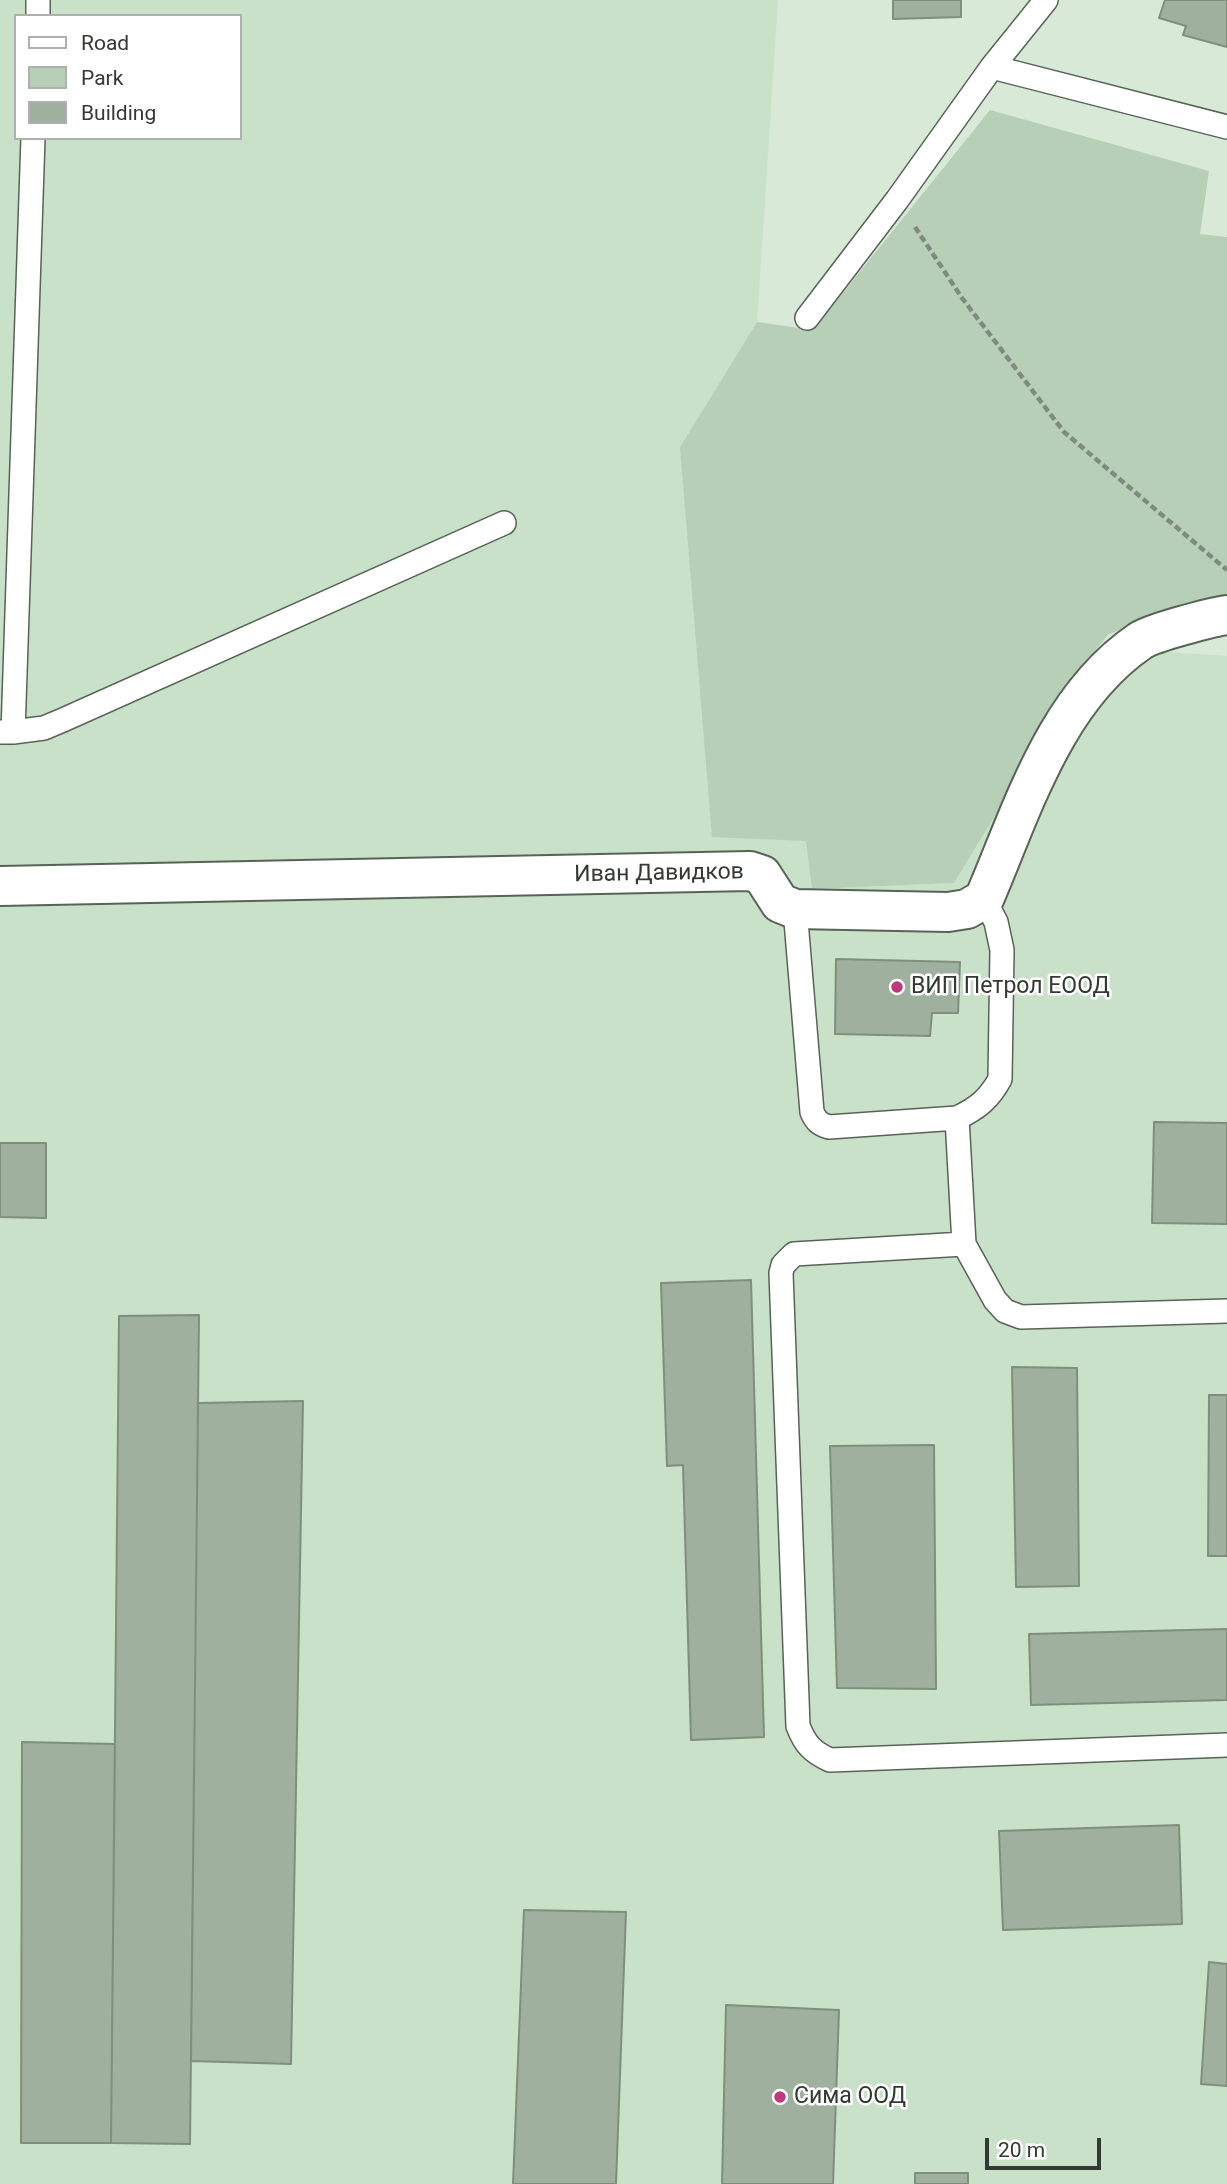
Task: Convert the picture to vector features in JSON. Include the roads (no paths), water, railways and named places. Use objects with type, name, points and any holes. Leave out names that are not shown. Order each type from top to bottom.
[{"type":"street","points":[[795,909],[948,912],[967,909],[985,899],[1048,751],[1090,684],[1142,639],[1227,615]]},
{"type":"street","name":"Иван Давидков","points":[[0,886],[750,871],[762,875],[780,903],[795,909]]},
{"type":"lane","points":[[1022,0],[1026,24]]},
{"type":"lane","points":[[807,317],[897,200],[992,67],[1046,0]]},
{"type":"lane","points":[[992,67],[1227,127]]},
{"type":"lane","points":[[33,140],[6,732],[44,728],[504,523]]},
{"type":"lane","points":[[795,909],[812,1112],[820,1125],[830,1127],[957,1118],[977,1109],[991,1096],[1000,1079],[1002,950],[996,922],[985,899]]},
{"type":"lane","points":[[957,1118],[964,1244],[995,1300],[1005,1311],[1021,1317],[1227,1311]]},
{"type":"lane","points":[[964,1244],[794,1254],[783,1265],[781,1273],[798,1726],[803,1741],[814,1753],[830,1760],[1227,1745]]},
{"type":"place","name":"ВИП Петрол ЕООД","points":[[897,987]]},
{"type":"place","name":"Сима ООД","points":[[780,2097]]}]
